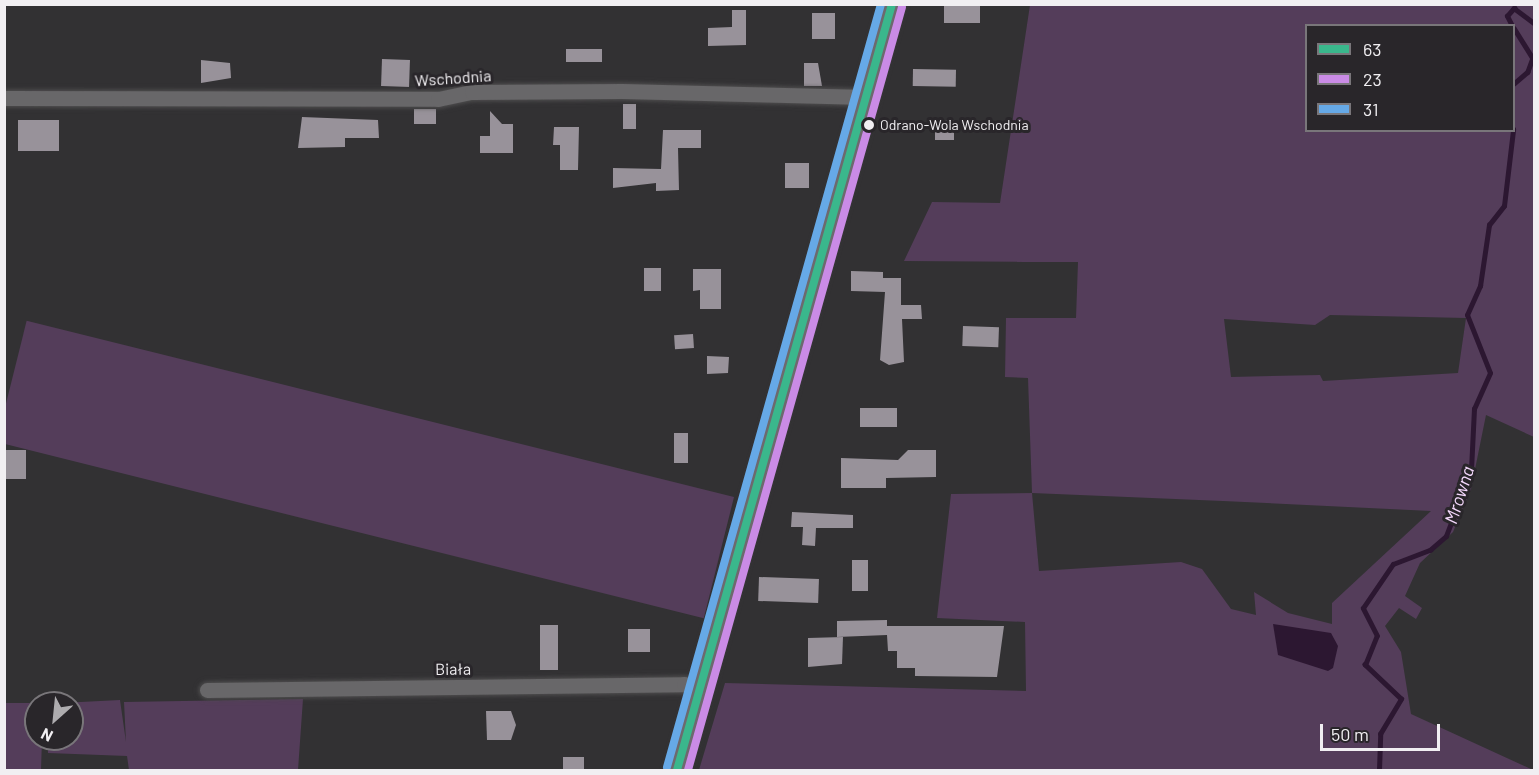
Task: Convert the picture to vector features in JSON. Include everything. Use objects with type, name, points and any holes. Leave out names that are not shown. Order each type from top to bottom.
[{"type":"street","points":[[677,771],[892,4]]},
{"type":"street","name":"Wschodnia","points":[[4,98],[438,99],[472,92],[622,91],[867,97]]},
{"type":"street","name":"Biała","points":[[207,690],[684,684],[700,688]]},
{"type":"shaded area","points":[[1030,5],[1534,5],[1534,437],[1486,415],[1471,489],[1453,532],[1420,563],[1405,596],[1422,608],[1416,619],[1399,608],[1385,626],[1401,652],[1411,714],[1533,770],[699,770],[725,683],[1026,691],[1025,622],[937,618],[951,494],[1032,493],[1028,378],[1005,377],[1006,318],[1076,318],[1078,262],[904,261],[932,202],[1000,203]],"holes":[[[1330,315],[1466,318],[1458,373],[1323,381],[1320,375],[1231,377],[1224,319],[1315,325]],[[1032,493],[1431,511],[1332,603],[1332,624],[1288,613],[1254,592],[1256,615],[1231,609],[1202,569],[1181,562],[1039,571]]]},
{"type":"shaded area","points":[[27,321],[734,497],[704,618],[4,444],[4,412]]},
{"type":"shaded area","points":[[1273,624],[1331,633],[1338,646],[1333,668],[1328,671],[1278,655]]},
{"type":"shaded area","points":[[303,699],[298,770],[129,770],[127,756],[48,753],[48,751],[84,751],[84,702],[120,700],[126,742],[124,702]]},
{"type":"shaded area","points":[[5,703],[24,703],[24,751],[42,751],[41,770],[5,770]]},
{"type":"building","points":[[944,4],[980,4],[980,23],[944,23]]},
{"type":"building","points":[[732,10],[746,10],[746,45],[708,46],[708,28],[732,27]]},
{"type":"building","points":[[812,13],[835,13],[835,39],[812,39]]},
{"type":"building","points":[[566,49],[602,49],[602,62],[566,62]]},
{"type":"building","points":[[382,59],[410,60],[409,87],[381,86]]},
{"type":"building","points":[[201,60],[230,63],[231,78],[201,83]]},
{"type":"building","points":[[804,63],[818,63],[822,86],[804,86]]},
{"type":"building","points":[[913,69],[956,70],[956,87],[913,86]]},
{"type":"building","points":[[623,104],[636,104],[636,129],[623,129]]},
{"type":"building","points":[[414,109],[436,109],[436,124],[414,124]]},
{"type":"building","points":[[490,111],[502,124],[513,124],[513,153],[480,153],[480,136],[490,136]]},
{"type":"building","points":[[302,117],[378,120],[379,138],[345,138],[345,147],[298,148]]},
{"type":"building","points":[[18,120],[59,120],[59,151],[18,151]]},
{"type":"building","points":[[935,120],[954,120],[954,140],[935,140]]},
{"type":"building","points":[[554,127],[579,127],[578,170],[560,170],[560,145],[553,145]]},
{"type":"building","points":[[663,130],[701,130],[701,148],[678,148],[679,190],[656,191],[656,183],[613,188],[613,168],[661,169]]},
{"type":"building","points":[[785,163],[809,163],[809,188],[785,188]]},
{"type":"building","points":[[644,268],[661,268],[661,291],[644,291]]},
{"type":"building","points":[[693,269],[721,269],[721,309],[700,309],[700,290],[693,291]]},
{"type":"building","points":[[851,271],[883,272],[883,278],[901,278],[901,305],[921,305],[922,319],[902,319],[904,362],[889,365],[880,360],[885,292],[851,291]]},
{"type":"building","points":[[963,326],[999,327],[998,347],[962,346]]},
{"type":"building","points":[[693,334],[694,348],[675,349],[674,335]]},
{"type":"building","points":[[707,356],[729,357],[728,373],[707,374]]},
{"type":"building","points":[[860,408],[897,408],[897,427],[860,427]]},
{"type":"building","points":[[674,433],[688,433],[688,463],[674,463]]},
{"type":"building","points":[[4,450],[26,450],[26,479],[4,479]]},
{"type":"building","points":[[908,450],[936,450],[936,477],[886,478],[886,488],[841,488],[841,458],[898,460]]},
{"type":"building","points":[[792,512],[853,515],[853,528],[816,528],[815,546],[802,545],[803,527],[791,527]]},
{"type":"building","points":[[852,560],[868,560],[868,591],[852,591]]},
{"type":"building","points":[[759,577],[819,579],[818,603],[758,601]]},
{"type":"building","points":[[887,620],[887,626],[1004,626],[997,677],[915,676],[915,668],[897,668],[897,651],[888,651],[887,635],[837,637],[837,621]]},
{"type":"building","points":[[540,625],[558,625],[558,670],[540,670]]},
{"type":"building","points":[[628,629],[650,629],[650,652],[628,652]]},
{"type":"building","points":[[843,637],[842,664],[808,667],[808,638]]},
{"type":"building","points":[[486,711],[511,711],[516,725],[511,740],[487,740]]},
{"type":"building","points":[[563,757],[584,757],[584,770],[563,770]]},
{"type":"waterway","name":"Mrowna","points":[[1511,24],[1507,16],[1514,8],[1534,23]]},
{"type":"waterway","name":"Mrowna","points":[[1515,30],[1533,58],[1528,72],[1515,83]]},
{"type":"waterway","name":"Mrowna","points":[[1379,770],[1380,734],[1401,699],[1365,665],[1377,636],[1363,608],[1393,564],[1430,550],[1446,536],[1471,470],[1474,409],[1490,373],[1467,315],[1480,286],[1489,225],[1504,206],[1513,132]]},
{"type":"transit line","name":"31","points":[[667,767],[881,4]]},
{"type":"transit line","name":"63","points":[[677,770],[892,4]]},
{"type":"transit line","name":"23","points":[[688,770],[902,7]]},
{"type":"place","name":"Odrano-Wola Wschodnia","points":[[869,125]]}]
